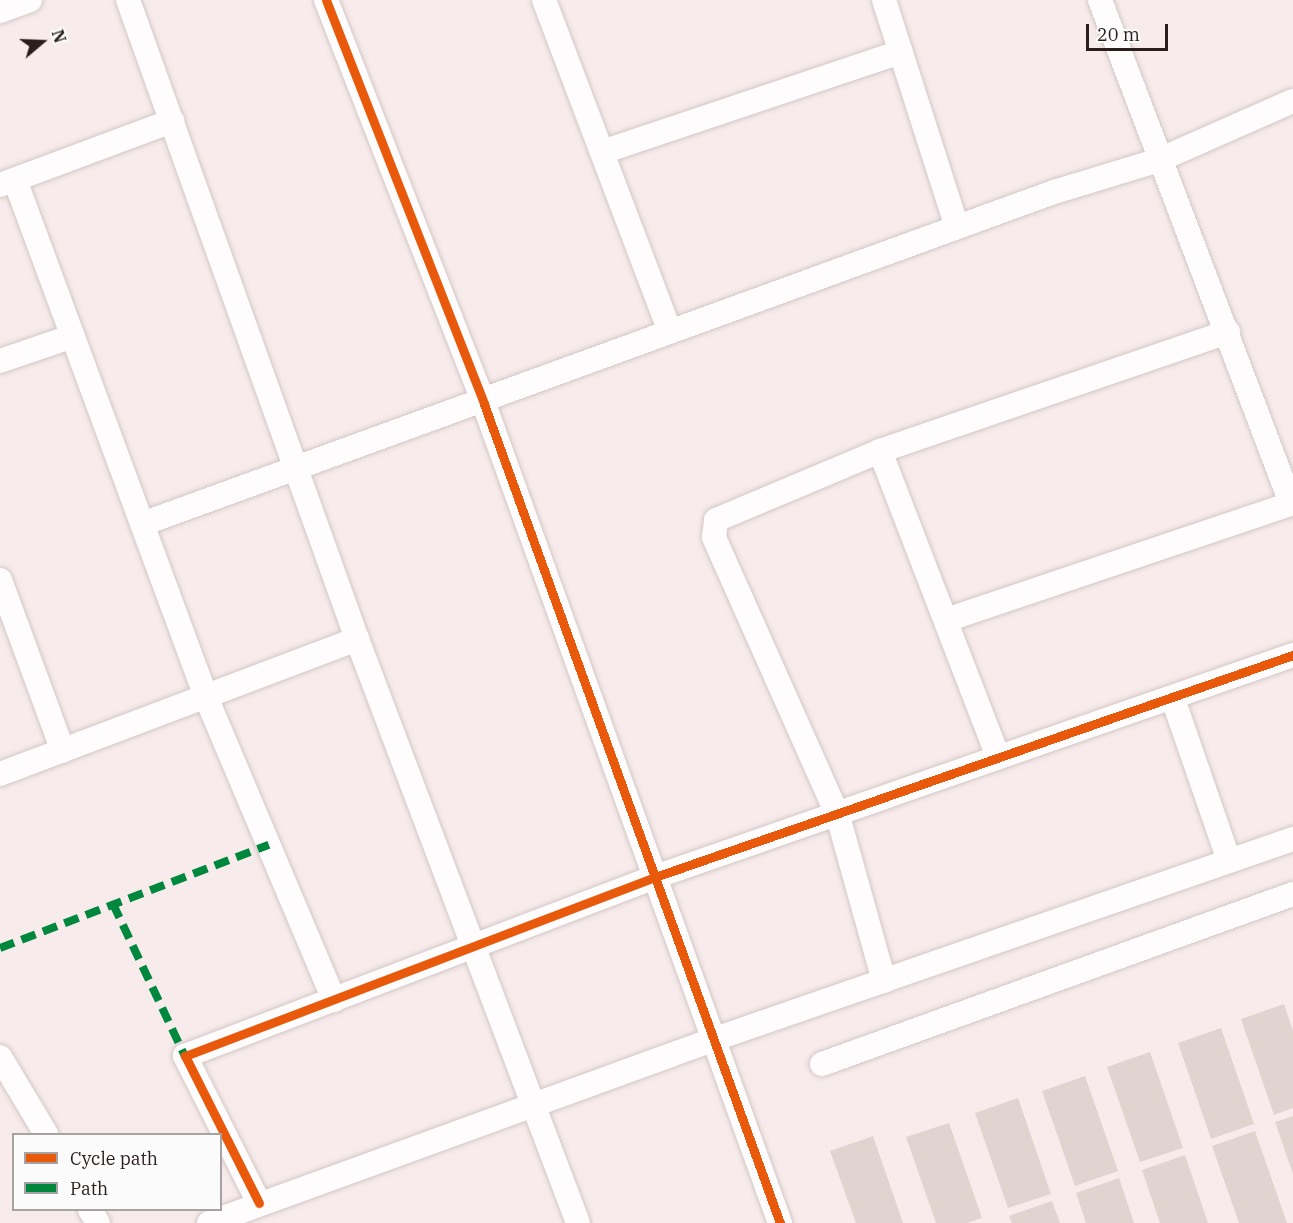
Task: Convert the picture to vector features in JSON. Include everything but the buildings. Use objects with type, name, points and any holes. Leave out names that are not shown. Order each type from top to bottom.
[{"type":"street","points":[[0,11],[30,0]]},
{"type":"street","points":[[128,0],[357,639],[477,944],[578,1223]]},
{"type":"street","points":[[326,0],[484,404],[780,1223]]},
{"type":"street","points":[[544,0],[670,331]]},
{"type":"street","points":[[884,0],[957,227]]},
{"type":"street","points":[[946,620],[1292,503],[1228,332],[1159,160],[1100,0]]},
{"type":"street","points":[[602,152],[901,52]]},
{"type":"street","points":[[145,523],[484,404],[670,331],[957,227],[1159,160],[1293,101]]},
{"type":"street","points":[[172,121],[7,183],[73,336],[145,523],[206,697],[333,1000]]},
{"type":"street","points":[[884,981],[838,816],[714,537],[716,520],[727,511],[880,451],[1228,332]]},
{"type":"street","points":[[0,361],[73,336]]},
{"type":"street","points":[[880,451],[998,757]]},
{"type":"street","points":[[2,589],[63,751]]},
{"type":"street","points":[[0,774],[357,639]]},
{"type":"street","points":[[259,1203],[185,1056],[655,877],[838,816],[998,757],[1173,699],[1293,655]]},
{"type":"street","points":[[1173,699],[1229,861]]},
{"type":"street","points":[[209,1223],[715,1039],[1293,839]]},
{"type":"street","points":[[822,1064],[1293,894]]},
{"type":"street","points":[[0,1057],[45,1133]]},
{"type":"marked path","points":[[0,948],[269,845]]},
{"type":"marked path","points":[[113,904],[185,1056]]},
{"type":"cycle path","points":[[326,0],[484,404],[780,1223]]},
{"type":"cycle path","points":[[259,1203],[185,1056],[655,877],[1293,655]]}]
